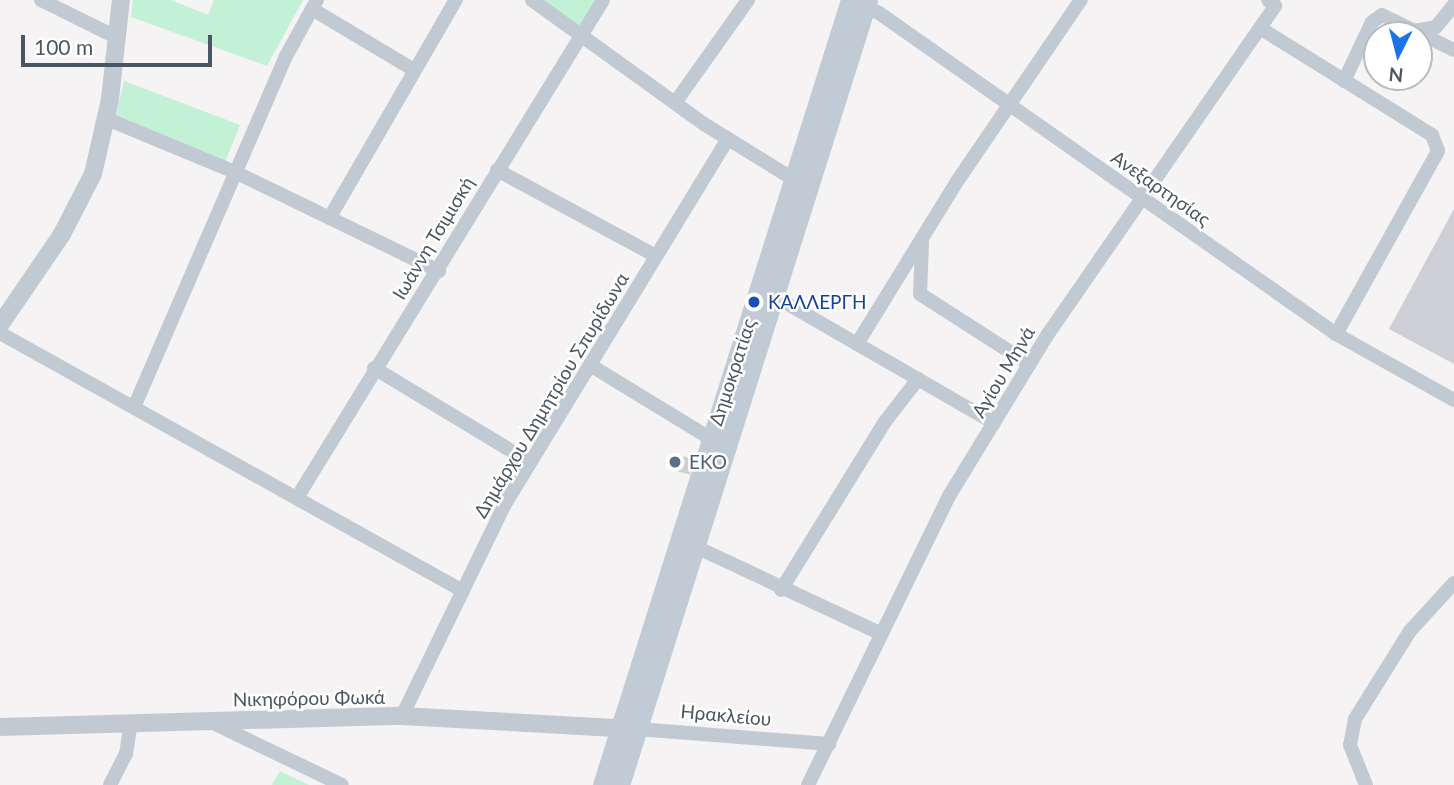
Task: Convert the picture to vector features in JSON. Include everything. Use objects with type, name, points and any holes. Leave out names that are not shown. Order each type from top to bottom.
[{"type":"main road","name":"Δημοκρατίας","points":[[620,785],[629,728],[711,439],[793,179],[859,2]]},
{"type":"main road","name":"Δημοκρατίας","points":[[602,785],[629,728],[696,547],[774,296],[859,2]]},
{"type":"street","points":[[41,0],[118,38]]},
{"type":"street","points":[[0,325],[81,202],[100,155],[118,38],[121,0]]},
{"type":"street","points":[[330,217],[456,0]]},
{"type":"street","points":[[532,0],[579,38],[677,100],[728,139],[793,179]]},
{"type":"street","name":"Ιωάννη Τσιμισκή","points":[[298,496],[374,368],[439,271],[497,170],[603,0]]},
{"type":"street","points":[[677,100],[748,0]]},
{"type":"street","points":[[857,344],[1009,104],[1081,0]]},
{"type":"street","name":"Ανεξαρτησίας","points":[[859,2],[1336,334],[1454,400]]},
{"type":"street","name":"Αγίου Μηνά","points":[[808,785],[935,520],[1029,364],[1260,28],[1272,3]]},
{"type":"street","points":[[135,405],[285,58],[315,5],[414,70]]},
{"type":"street","points":[[1433,28],[1454,5]]},
{"type":"street","points":[[1373,21],[1382,15],[1393,21]]},
{"type":"street","points":[[1260,28],[1432,135],[1438,151],[1336,334]]},
{"type":"street","points":[[1433,40],[1454,50]]},
{"type":"street","points":[[1344,81],[1363,41]]},
{"type":"street","points":[[107,119],[236,172],[439,271]]},
{"type":"street","name":"Δημάρχου Δημητρίου Σπυρίδωνα","points":[[402,716],[530,462],[728,139]]},
{"type":"street","points":[[497,170],[656,256]]},
{"type":"street","points":[[922,241],[920,294],[1029,364]]},
{"type":"street","points":[[774,296],[994,423]]},
{"type":"street","points":[[0,333],[135,405],[463,591]]},
{"type":"street","points":[[590,365],[711,439]]},
{"type":"street","points":[[374,368],[530,462]]},
{"type":"street","points":[[781,590],[884,423],[918,379]]},
{"type":"street","points":[[696,547],[781,590],[880,633]]},
{"type":"street","points":[[1366,785],[1350,746],[1355,719],[1410,631],[1454,583]]},
{"type":"street","name":"Νικηφόρου Φωκά","points":[[0,727],[402,716],[629,728]]},
{"type":"street","points":[[209,721],[342,785]]},
{"type":"street","points":[[110,785],[125,754],[131,724]]},
{"type":"street","name":"Ηρακλείου","points":[[629,728],[829,744]]},
{"type":"green space","points":[[133,0],[171,0],[208,15],[214,0],[303,0],[267,66],[131,17]]},
{"type":"green space","points":[[542,0],[595,0],[577,29]]},
{"type":"green space","points":[[124,81],[240,125],[225,162],[116,115]]},
{"type":"green space","points":[[280,771],[309,785],[272,785]]},
{"type":"building","points":[[1454,209],[1454,364],[1389,329]]},
{"type":"building","points":[[682,456],[694,459],[690,474],[678,472]]},
{"type":"place","name":"ΚΑΛΛΕΡΓΗ","points":[[754,302]]},
{"type":"place","name":"EKO","points":[[675,462]]}]
